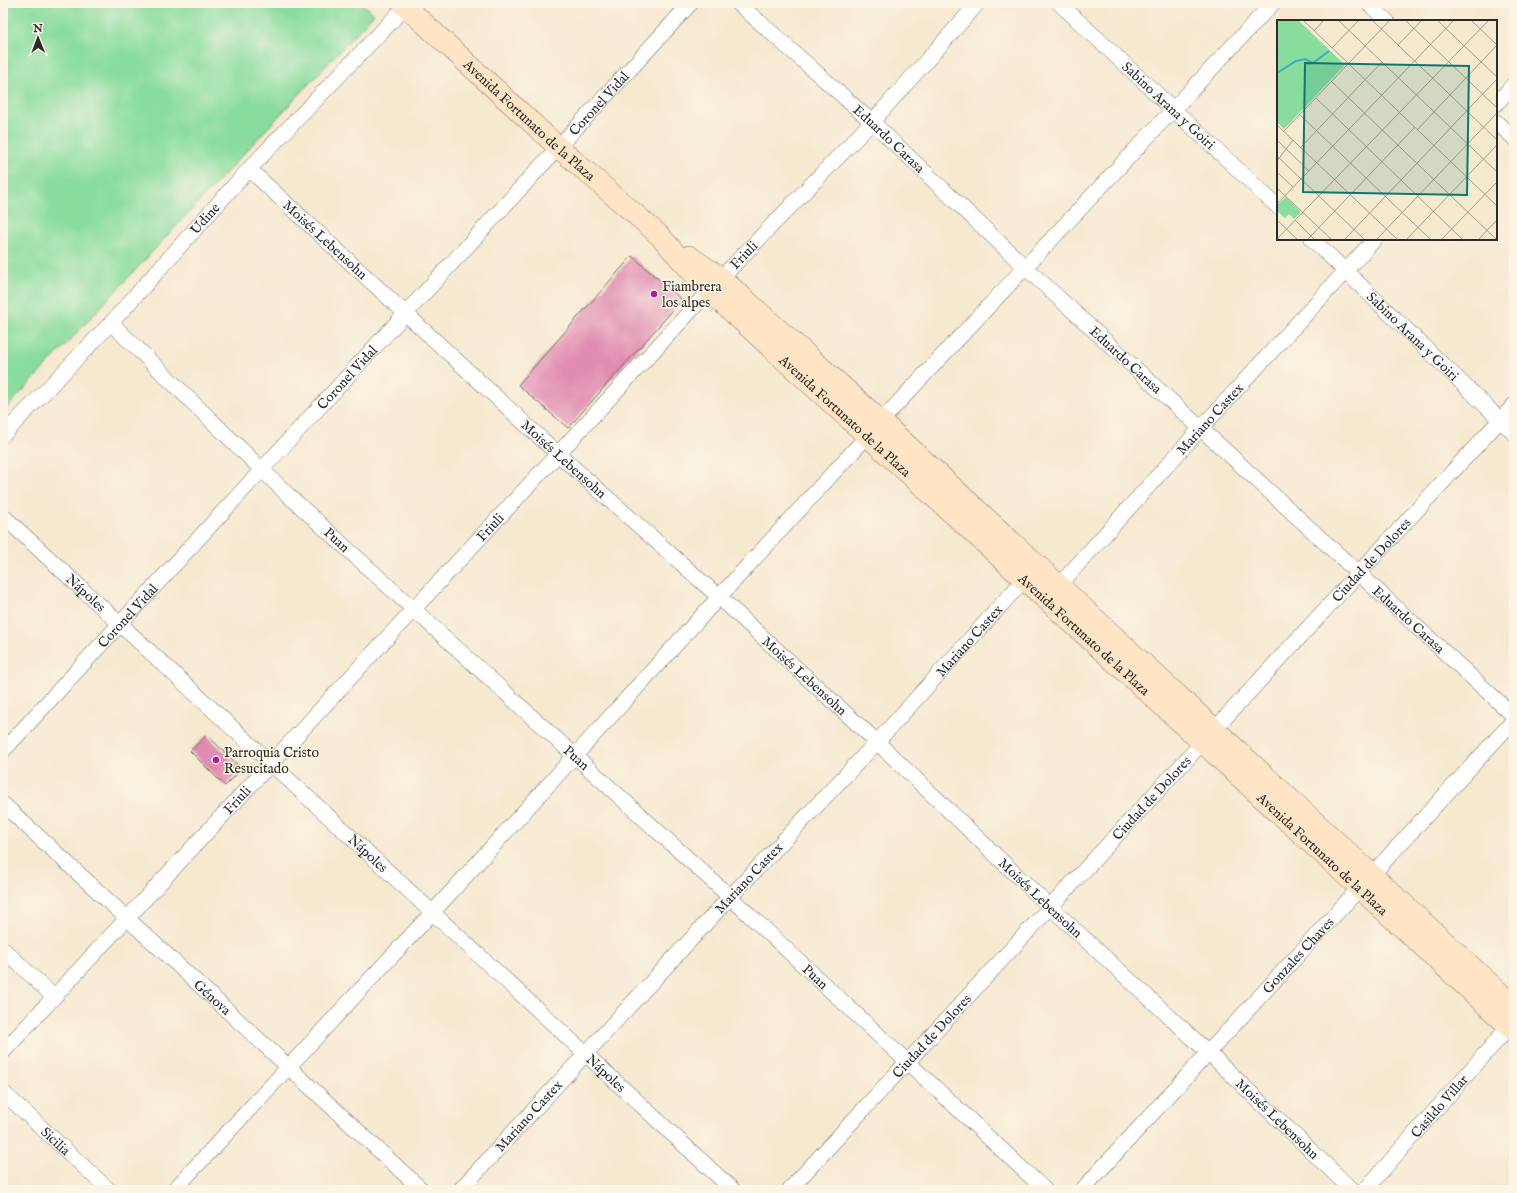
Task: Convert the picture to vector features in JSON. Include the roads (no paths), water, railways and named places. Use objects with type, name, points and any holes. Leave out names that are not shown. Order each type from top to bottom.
[{"type":"main road","name":"Avenida Fortunato de la Plaza","points":[[406,4],[558,148],[715,284],[875,428],[1209,736],[1366,882],[1512,1026]]},
{"type":"main road","name":"Avenida Fortunato de la Plaza","points":[[1366,882],[1514,1006]]},
{"type":"street","name":"Coronel Vidal","points":[[3,751],[691,3]]},
{"type":"street","name":"Eduardo Carasa","points":[[738,3],[872,122],[1025,267],[1514,716]]},
{"type":"street","name":"Friuli","points":[[3,1052],[715,284],[872,122],[978,3]]},
{"type":"street","name":"Sabino Arana y Goiri","points":[[1059,3],[1277,206]]},
{"type":"street","points":[[174,1190],[432,913],[719,597],[875,428],[1273,3]]},
{"type":"street","points":[[1368,3],[1386,20]]},
{"type":"street","name":"Udine","points":[[3,435],[110,324],[249,169],[406,4]]},
{"type":"street","points":[[1497,103],[1514,84]]},
{"type":"street","points":[[1497,123],[1514,138]]},
{"type":"street","name":"Moisés Lebensohn","points":[[249,169],[558,454],[719,597],[877,742],[1050,907],[1209,1053],[1352,1190]]},
{"type":"street","name":"Sabino Arana y Goiri","points":[[1313,240],[1514,433]]},
{"type":"street","name":"Mariano Castex","points":[[1053,593],[1201,428],[1374,240]]},
{"type":"street","name":"Puan","points":[[110,324],[261,470],[574,757],[730,897],[1045,1190]]},
{"type":"street","name":"Ciudad de Dolores","points":[[789,1190],[1514,405]]},
{"type":"street","name":"Nápoles","points":[[3,516],[733,1190]]},
{"type":"street","name":"Mariano Castex","points":[[460,1190],[730,897],[877,742],[1030,572]]},
{"type":"street","name":"Gonzales Chaves","points":[[1082,1190],[1514,720]]},
{"type":"street","name":"Génova","points":[[3,804],[422,1190]]},
{"type":"street","points":[[3,949],[54,997]]},
{"type":"street","name":"Casildo Villar","points":[[1365,1190],[1512,1026]]},
{"type":"street","name":"Sicilia","points":[[3,1092],[109,1190]]},
{"type":"place","name":"Fiambrera los alpes","points":[[654,294]]},
{"type":"place","name":"Parroquia Cristo Resucitado","points":[[216,760]]}]
